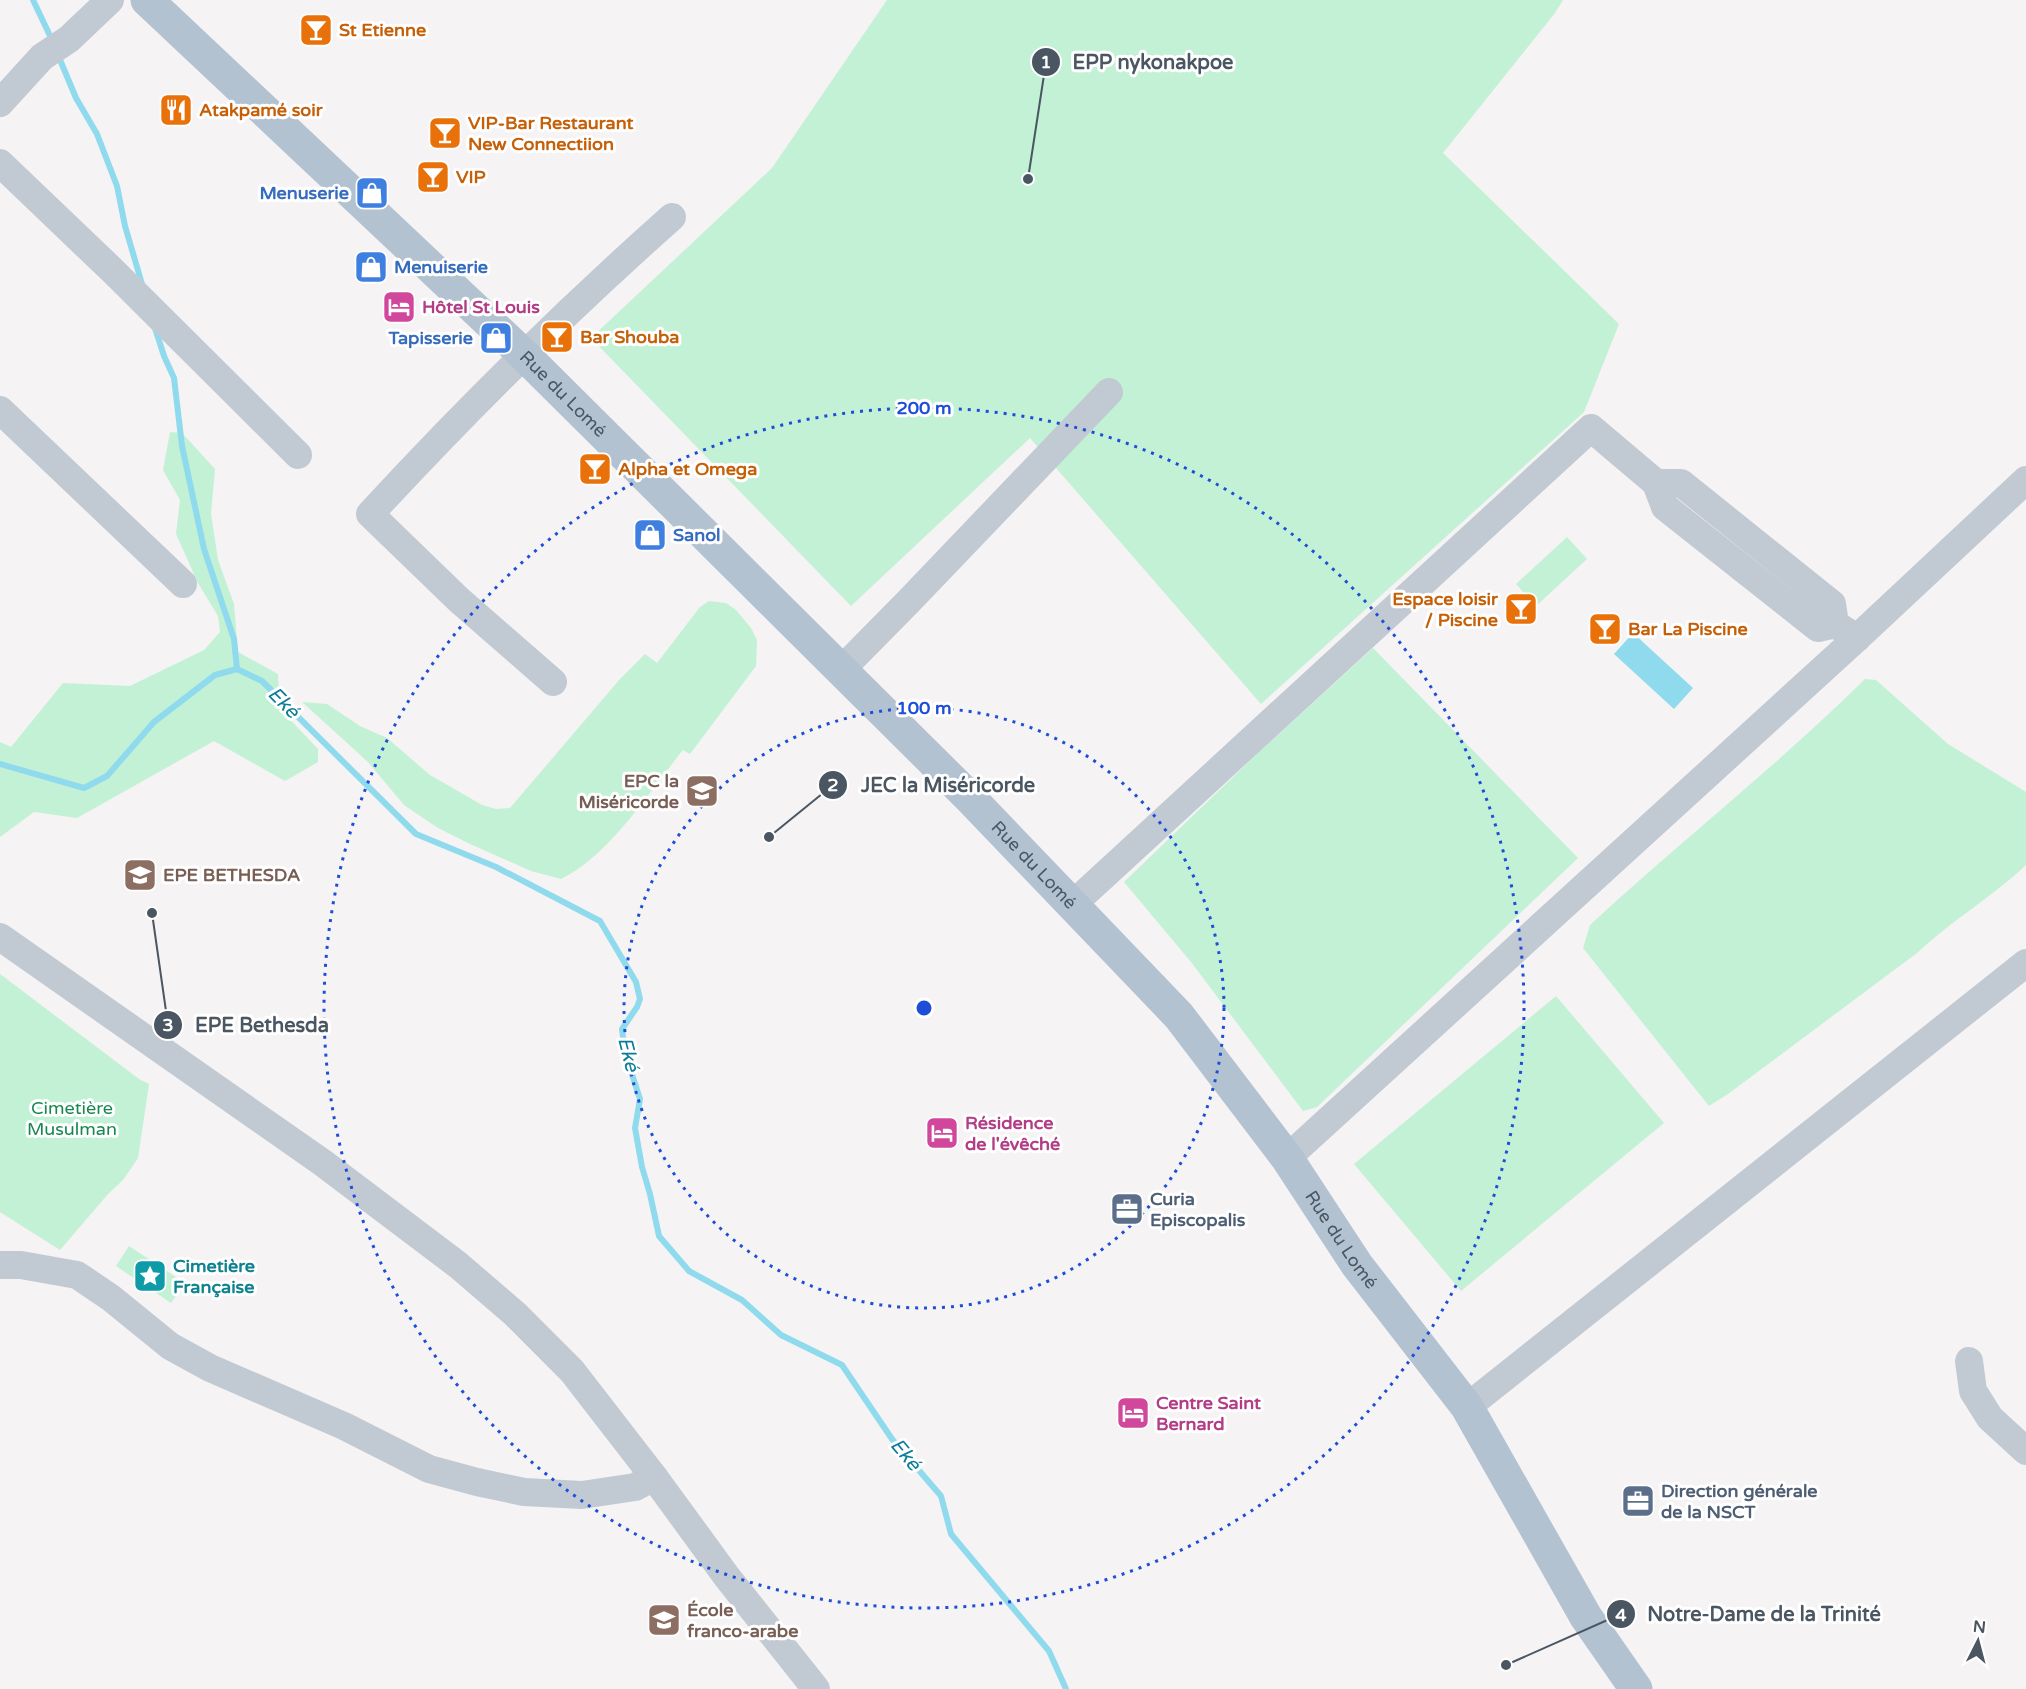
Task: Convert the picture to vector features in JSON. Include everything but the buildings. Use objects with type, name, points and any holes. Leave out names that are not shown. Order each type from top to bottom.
[{"type":"main road","name":"Rue du Lomé","points":[[147,0],[524,355],[970,798],[1179,1016],[1287,1158],[1357,1265],[1467,1407],[1586,1617],[1636,1689]]},
{"type":"street","points":[[0,104],[42,57],[69,39],[110,0]]},
{"type":"street","points":[[0,163],[114,272],[298,455]]},
{"type":"street","points":[[553,682],[459,600],[370,514],[434,444],[556,322],[672,218]]},
{"type":"street","points":[[841,670],[1109,392]]},
{"type":"street","points":[[0,410],[183,584]]},
{"type":"street","points":[[1073,904],[1591,428],[1656,483],[1681,483],[1832,604],[1846,631]]},
{"type":"street","points":[[1287,1158],[1846,631],[2026,480]]},
{"type":"street","points":[[0,937],[323,1162],[458,1265],[515,1314],[572,1371],[727,1577],[816,1689]]},
{"type":"street","points":[[1467,1407],[2026,963]]},
{"type":"street","points":[[0,1265],[21,1265],[77,1275],[111,1298],[170,1346],[210,1368],[345,1426],[429,1469],[524,1492],[582,1495],[636,1487],[654,1477]]},
{"type":"street","points":[[1969,1361],[1973,1391],[1990,1418],[2026,1450]]},
{"type":"green space","points":[[887,0],[1563,0],[1443,153],[1619,324],[1584,412],[1261,704],[1030,438],[851,606],[591,338],[772,168]]},
{"type":"green space","points":[[170,432],[182,433],[215,469],[211,514],[218,560],[234,604],[238,652],[278,674],[280,709],[318,749],[318,762],[285,781],[214,741],[77,818],[34,812],[0,837],[0,742],[11,747],[63,683],[130,686],[204,650],[220,632],[218,616],[198,583],[176,534],[180,500],[163,470]]},
{"type":"green space","points":[[1567,537],[1587,559],[1536,606],[1516,584]]},
{"type":"green space","points":[[709,601],[726,603],[736,610],[751,628],[757,640],[756,666],[690,754],[683,750],[612,839],[596,855],[561,879],[531,871],[470,844],[438,828],[404,805],[368,762],[302,702],[327,704],[360,726],[387,738],[430,775],[482,805],[496,809],[510,808],[620,679],[645,654],[657,663],[700,607]]},
{"type":"green space","points":[[1373,648],[1578,858],[1317,1107],[1303,1111],[1191,962],[1124,882],[1256,755]]},
{"type":"green space","points":[[1865,679],[1876,680],[1948,744],[2026,792],[2026,865],[1917,953],[1709,1106],[1583,948],[1590,925],[1798,742]]},
{"type":"green space","name":"Cimetière Musulman","points":[[0,974],[139,1079],[149,1084],[138,1158],[123,1180],[60,1250],[0,1212]]},
{"type":"green space","points":[[1556,996],[1664,1123],[1461,1291],[1354,1164]]},
{"type":"green space","points":[[129,1246],[185,1283],[171,1303],[116,1266]]},
{"type":"water","points":[[1633,633],[1693,688],[1674,709],[1614,654]]},
{"type":"waterway","points":[[33,0],[52,40]]},
{"type":"waterway","points":[[58,55],[76,98],[97,134],[117,186],[125,226],[142,284]]},
{"type":"waterway","points":[[155,328],[174,378],[182,446],[204,549],[234,639],[237,669]]},
{"type":"waterway","name":"Eké","points":[[0,764],[84,788],[107,776],[154,722],[215,675],[237,669],[262,681],[416,834],[496,867],[600,921],[636,982],[640,999],[622,1029],[625,1053],[640,1099],[635,1128],[659,1236],[689,1271],[742,1300],[781,1335],[842,1365],[892,1439],[941,1496],[951,1534],[1049,1651],[1066,1689]]},
{"type":"place","name":"St Etienne","points":[[316,30]]},
{"type":"place","name":"Atakpamé soir","points":[[176,110]]},
{"type":"place","name":"VIP-Bar Restaurant New Connectiion","points":[[445,133]]},
{"type":"place","name":"VIP","points":[[433,177]]},
{"type":"place","name":"EPP nykonakpoe","points":[[1028,179]]},
{"type":"place","name":"Menuserie","points":[[372,193]]},
{"type":"place","name":"Menuiserie","points":[[371,267]]},
{"type":"place","name":"Hôtel St Louis","points":[[399,307]]},
{"type":"place","name":"Bar Shouba","points":[[557,337]]},
{"type":"place","name":"Tapisserie","points":[[496,338]]},
{"type":"place","name":"Alpha et Omega","points":[[595,469]]},
{"type":"place","name":"Sanol","points":[[650,535]]},
{"type":"place","name":"Espace loisir / Piscine","points":[[1521,609]]},
{"type":"place","name":"Bar La Piscine","points":[[1605,629]]},
{"type":"place","name":"EPC la Miséricorde","points":[[702,791]]},
{"type":"place","name":"JEC la Miséricorde","points":[[769,837]]},
{"type":"place","name":"EPE BETHESDA","points":[[140,875]]},
{"type":"place","name":"EPE Bethesda","points":[[152,913]]},
{"type":"place","name":"Résidence de l'évêché","points":[[942,1133]]},
{"type":"place","name":"Curia Episcopalis","points":[[1127,1209]]},
{"type":"place","name":"Cimetière Française","points":[[150,1276]]},
{"type":"place","name":"Centre Saint Bernard","points":[[1133,1413]]},
{"type":"place","name":"Direction générale de la NSCT","points":[[1638,1501]]},
{"type":"place","name":"École franco-arabe","points":[[664,1620]]},
{"type":"place","name":"Notre-Dame de la Trinité","points":[[1506,1665]]}]
